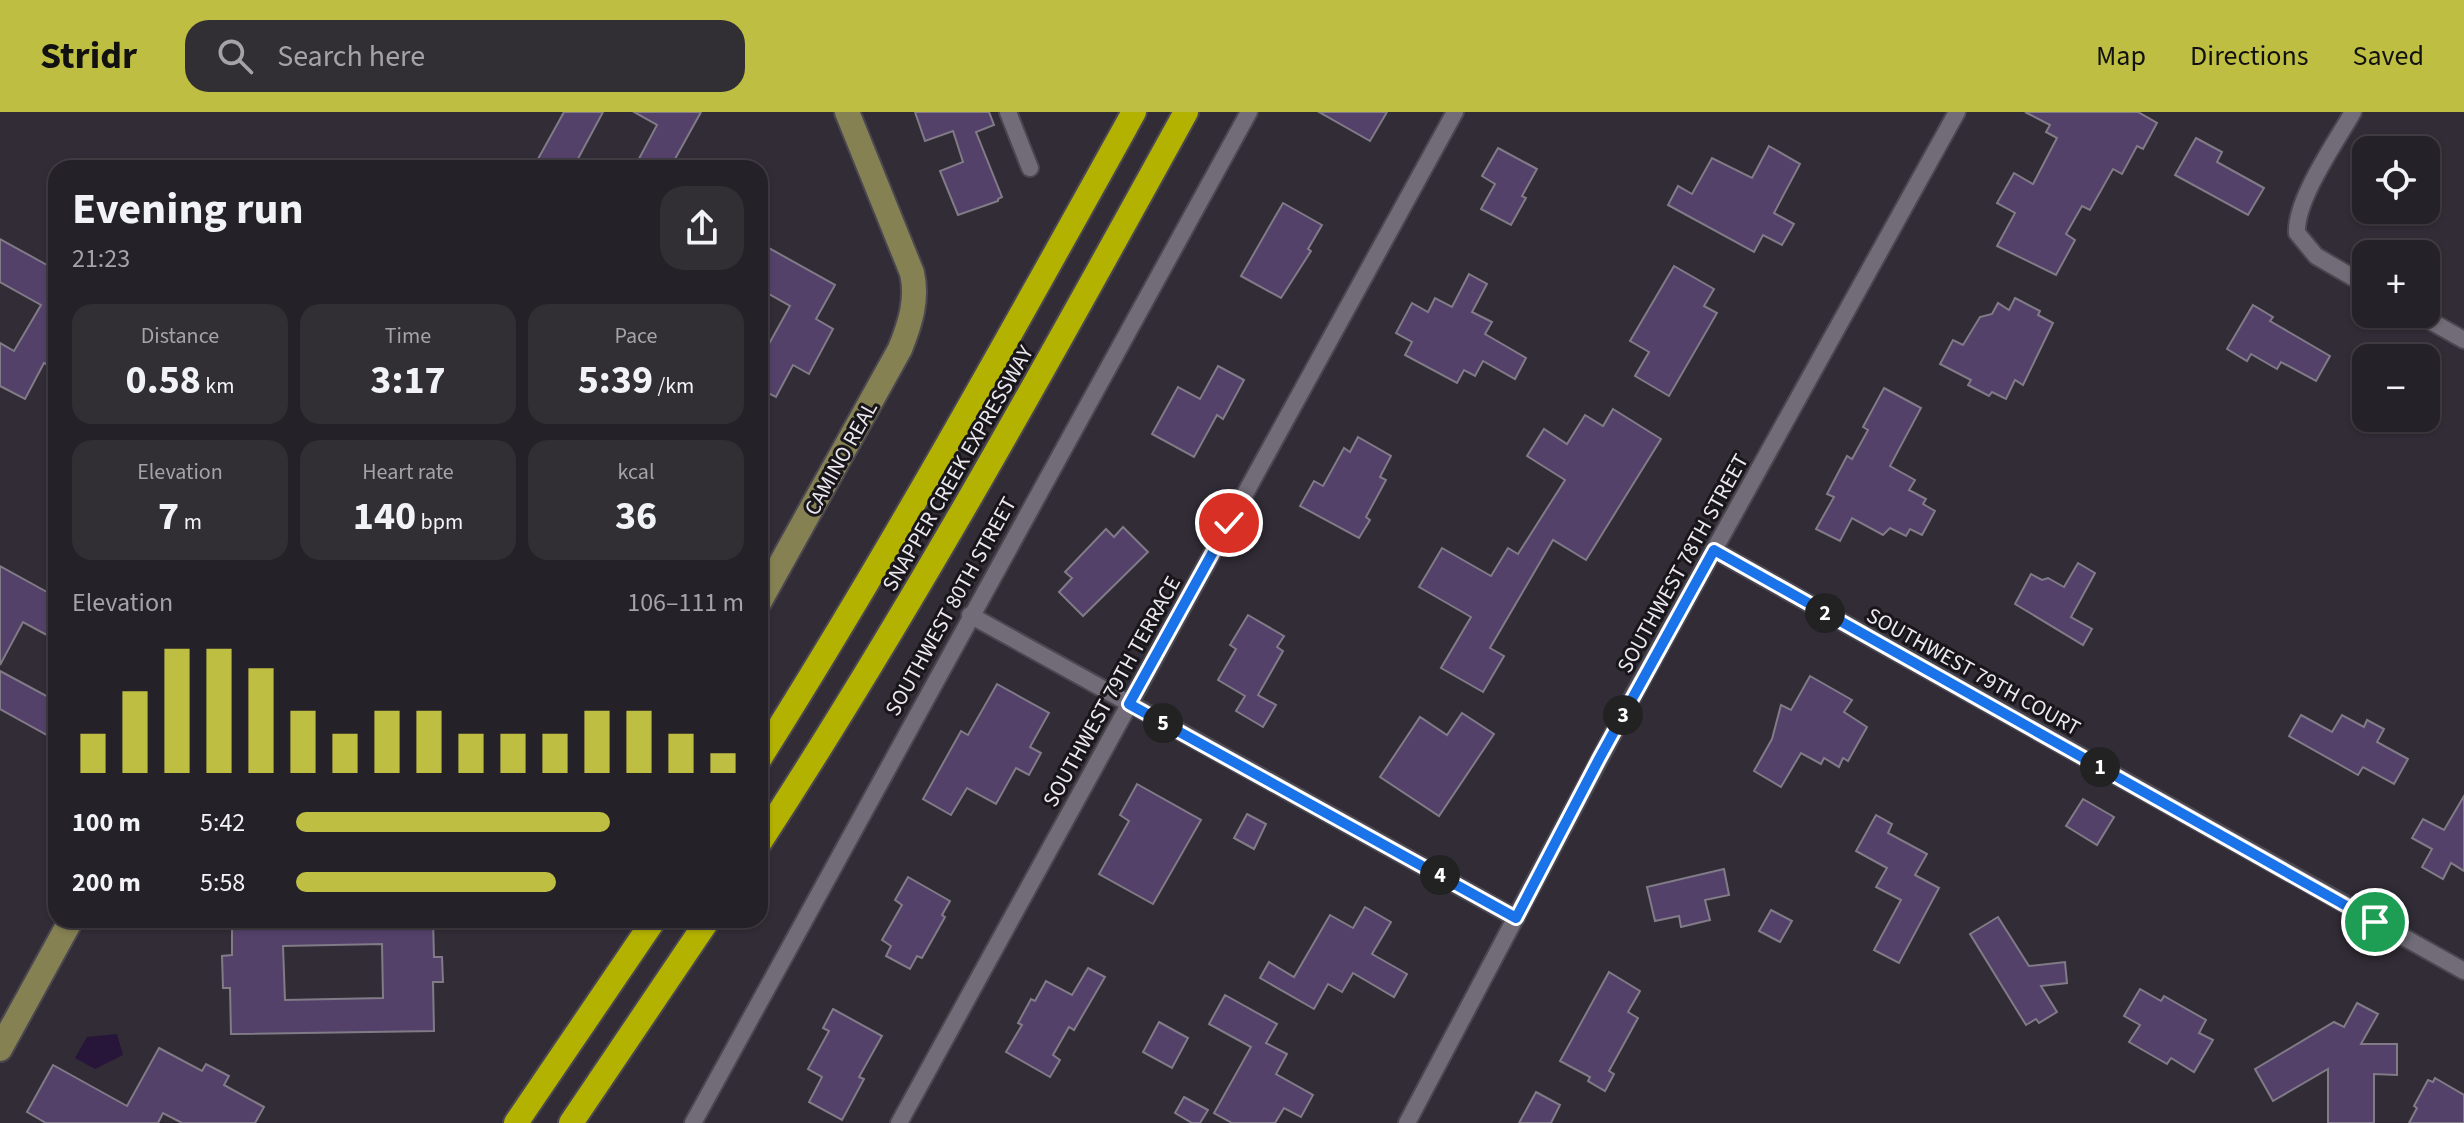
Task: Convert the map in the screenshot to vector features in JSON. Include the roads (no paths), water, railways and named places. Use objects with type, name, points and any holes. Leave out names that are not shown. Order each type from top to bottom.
[{"type":"highway","name":"SNAPPER CREEK EXPRESSWAY","points":[[768,745],[950,444],[1134,112]]},
{"type":"highway","name":"SNAPPER CREEK EXPRESSWAY","points":[[768,829],[841,715],[996,456],[1186,112]]},
{"type":"highway","points":[[516,1123],[649,928]]},
{"type":"highway","points":[[571,1123],[703,928]]},
{"type":"street","name":"CAMINO REAL","points":[[768,587],[900,349],[912,313],[912,273],[847,112]]},
{"type":"street","points":[[1008,112],[1030,168]]},
{"type":"street","name":"SOUTHWEST 80TH STREET","points":[[693,1123],[1249,112]]},
{"type":"street","name":"SOUTHWEST 79TH TERRACE","points":[[899,1123],[1455,112]]},
{"type":"street","name":"SOUTHWEST 78TH STREET","points":[[1407,1123],[1599,759],[1957,112]]},
{"type":"street","points":[[2352,277],[2323,261],[2300,239],[2298,216],[2305,197],[2353,112]]},
{"type":"street","points":[[2440,326],[2464,340]]},
{"type":"street","name":"SOUTHWEST 79TH COURT","points":[[1714,550],[2464,971]]},
{"type":"street","points":[[970,615],[1516,918]]},
{"type":"street","points":[[0,1049],[67,928]]}]
